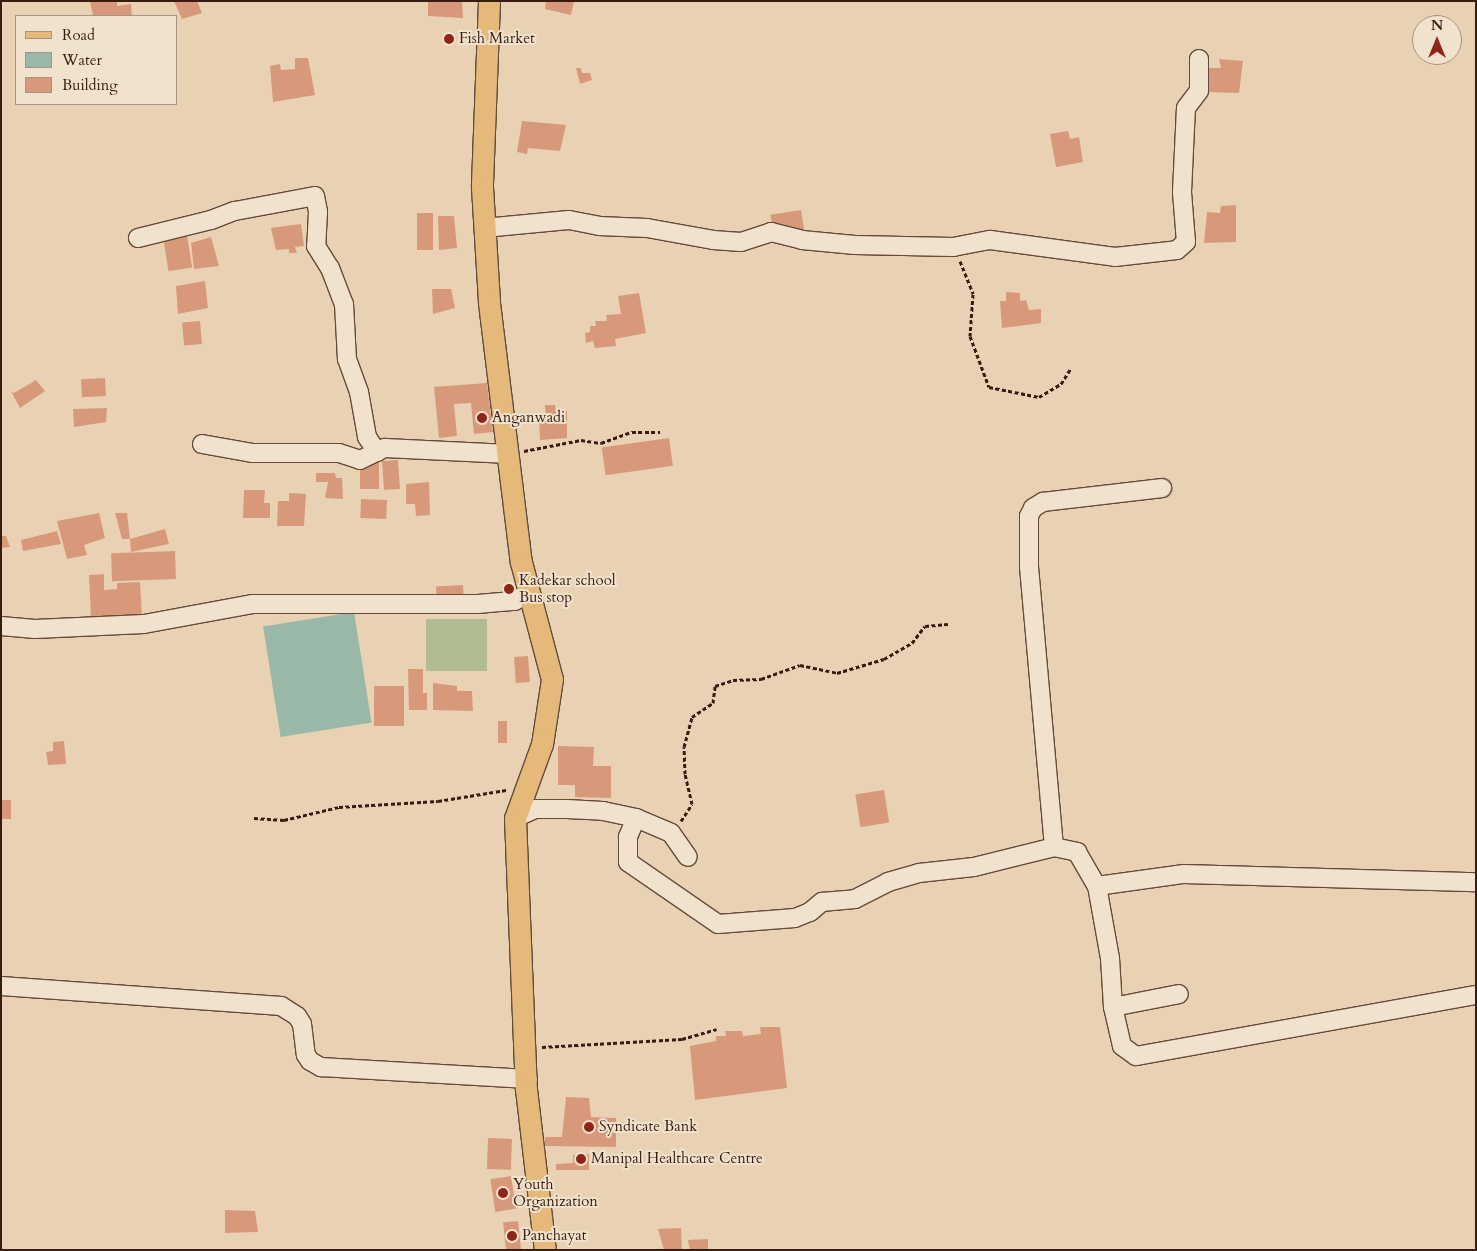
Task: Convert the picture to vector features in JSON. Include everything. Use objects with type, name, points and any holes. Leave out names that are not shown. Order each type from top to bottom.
[{"type":"main road","points":[[489,1],[482,187],[489,303],[521,562],[552,679],[542,744],[515,818],[524,1041],[528,1078],[526,1089],[544,1250]]},
{"type":"street","points":[[484,228],[569,220],[599,226],[647,228],[713,240],[741,242],[771,232],[802,240],[855,245],[953,247],[990,240],[1115,257],[1177,250],[1186,242],[1182,192],[1186,108],[1199,91],[1199,59]]},
{"type":"street","points":[[138,238],[212,220],[235,211],[315,196],[318,212],[316,246],[330,268],[344,304],[347,359],[359,392],[366,436],[377,452]]},
{"type":"street","points":[[202,444],[254,453],[339,453],[360,460],[377,452],[402,448],[439,453],[509,454]]},
{"type":"street","points":[[1054,846],[1029,568],[1029,516],[1033,508],[1043,502],[1162,488]]},
{"type":"street","points":[[1,626],[35,628],[144,624],[253,604],[478,604],[515,601],[529,592]]},
{"type":"street","points":[[515,818],[535,810],[604,811],[636,818],[671,833],[688,857]]},
{"type":"street","points":[[636,818],[628,837],[628,862],[718,924],[795,918],[810,912],[822,902],[855,899],[903,877],[974,867],[1054,846],[1077,852],[1097,886],[1110,958],[1113,1007],[1122,1046],[1136,1056],[1476,995]]},
{"type":"street","points":[[1097,886],[1184,874],[1476,882]]},
{"type":"street","points":[[1,986],[280,1006],[297,1016],[302,1024],[306,1055],[314,1065],[528,1078]]},
{"type":"street","points":[[1113,1007],[1179,994]]},
{"type":"path","points":[[953,247],[973,294],[970,336],[988,387],[1039,397],[1061,384],[1072,368]]},
{"type":"path","points":[[509,454],[580,440],[601,443],[632,432],[660,432]]},
{"type":"path","points":[[671,833],[692,804],[685,774],[684,747],[692,717],[713,703],[715,686],[732,680],[761,679],[800,664],[837,673],[884,659],[912,643],[925,626],[948,624]]},
{"type":"path","points":[[254,818],[284,820],[340,807],[438,800],[510,790]]},
{"type":"path","points":[[524,1041],[544,1048],[605,1046],[682,1039],[717,1029]]},
{"type":"shaded area","points":[[426,619],[487,619],[487,671],[426,671]]},
{"type":"water","points":[[354,612],[372,723],[281,737],[263,626]]},
{"type":"building","points":[[90,1],[117,1],[117,6],[131,4],[132,15],[93,15]]},
{"type":"building","points":[[174,1],[197,1],[202,13],[182,19]]},
{"type":"building","points":[[428,1],[462,1],[463,18],[428,16]]},
{"type":"building","points":[[546,1],[574,1],[571,15],[545,9]]},
{"type":"building","points":[[295,58],[308,58],[315,95],[273,102],[270,66],[280,64],[281,70],[295,69]]},
{"type":"building","points":[[1219,59],[1243,61],[1239,93],[1209,92],[1209,68],[1221,68]]},
{"type":"building","points":[[576,68],[581,68],[582,73],[590,73],[592,80],[580,84]]},
{"type":"building","points":[[522,121],[566,125],[560,151],[528,148],[527,154],[517,152]]},
{"type":"building","points":[[1068,131],[1070,139],[1079,137],[1083,162],[1056,167],[1050,134]]},
{"type":"building","points":[[1236,205],[1236,242],[1204,243],[1207,212],[1220,213],[1221,206]]},
{"type":"building","points":[[801,210],[804,229],[773,234],[770,215]]},
{"type":"building","points":[[417,213],[433,213],[433,250],[417,250]]},
{"type":"building","points":[[438,216],[454,216],[457,248],[439,250]]},
{"type":"building","points":[[301,224],[304,246],[295,247],[297,253],[289,253],[289,249],[276,250],[271,228]]},
{"type":"building","points":[[187,235],[192,268],[168,271],[163,239]]},
{"type":"building","points":[[211,237],[219,266],[194,269],[191,243]]},
{"type":"building","points":[[205,281],[208,308],[178,314],[176,286]]},
{"type":"building","points":[[432,289],[451,289],[455,308],[433,314]]},
{"type":"building","points":[[1006,292],[1020,293],[1020,301],[1026,300],[1029,310],[1041,309],[1041,323],[1002,328],[1000,301],[1006,301]]},
{"type":"building","points":[[639,293],[646,333],[615,339],[616,346],[595,348],[593,341],[586,343],[585,333],[590,332],[590,326],[596,326],[595,321],[607,321],[606,315],[621,314],[618,296]]},
{"type":"building","points":[[200,321],[202,344],[184,345],[182,323]]},
{"type":"building","points":[[105,378],[106,396],[82,397],[81,379]]},
{"type":"building","points":[[36,380],[45,391],[20,408],[11,391],[14,393]]},
{"type":"building","name":"Anganwadi","points":[[487,383],[493,432],[474,434],[471,403],[454,404],[457,436],[439,438],[434,387]]},
{"type":"building","points":[[545,405],[555,405],[556,412],[567,411],[567,438],[540,440],[539,417],[546,417]]},
{"type":"building","points":[[107,408],[106,422],[74,427],[73,409]]},
{"type":"building","points":[[669,438],[673,466],[606,475],[602,447]]},
{"type":"building","points":[[360,460],[379,460],[379,489],[360,489]]},
{"type":"building","points":[[398,460],[400,489],[384,490],[382,461]]},
{"type":"building","points":[[316,473],[335,473],[336,478],[342,478],[343,499],[325,498],[328,482],[316,482]]},
{"type":"building","points":[[429,482],[430,515],[416,516],[415,504],[406,504],[406,484]]},
{"type":"building","points":[[244,490],[265,490],[264,503],[270,503],[270,518],[243,518]]},
{"type":"building","points":[[289,493],[306,494],[304,526],[277,526],[278,501],[289,501]]},
{"type":"building","points":[[361,499],[387,500],[386,519],[360,518]]},
{"type":"building","points":[[99,513],[105,538],[84,545],[87,555],[67,559],[57,521]]},
{"type":"building","points":[[115,513],[127,513],[130,539],[122,539]]},
{"type":"building","points":[[165,529],[169,544],[131,552],[130,539]]},
{"type":"building","points":[[57,531],[61,544],[23,551],[21,540]]},
{"type":"building","points":[[1,536],[6,536],[10,547],[1,548]]},
{"type":"building","points":[[175,551],[176,579],[112,581],[111,553]]},
{"type":"building","points":[[104,574],[104,590],[117,589],[117,583],[140,582],[142,617],[91,618],[89,575]]},
{"type":"building","points":[[463,585],[464,602],[437,603],[436,586]]},
{"type":"building","points":[[528,656],[530,682],[516,683],[514,657]]},
{"type":"building","points":[[408,669],[423,669],[423,693],[427,693],[427,710],[409,710]]},
{"type":"building","points":[[433,683],[457,686],[457,691],[472,691],[473,711],[433,710]]},
{"type":"building","points":[[374,686],[404,686],[404,726],[374,726]]},
{"type":"building","points":[[498,721],[507,721],[507,743],[498,743]]},
{"type":"building","points":[[64,741],[66,764],[48,765],[46,752],[53,751],[53,742]]},
{"type":"building","points":[[558,746],[594,747],[593,766],[611,766],[611,798],[575,797],[575,785],[558,785]]},
{"type":"building","points":[[884,790],[889,823],[861,827],[855,795]]},
{"type":"building","points":[[1,800],[11,800],[11,819],[1,819]]},
{"type":"building","points":[[760,1027],[780,1027],[787,1088],[695,1100],[690,1046],[716,1041],[716,1036],[726,1036],[725,1031],[742,1031],[743,1036],[761,1034]]},
{"type":"building","name":"Syndicate Bank","points":[[566,1097],[589,1098],[591,1117],[616,1118],[616,1147],[545,1146],[545,1137],[562,1137]]},
{"type":"building","points":[[488,1138],[512,1139],[511,1170],[487,1169]]},
{"type":"building","name":"Manipal Healthcare Centre","points":[[589,1154],[589,1170],[556,1170],[556,1164],[573,1163],[573,1155]]},
{"type":"building","name":"Youth Organization","points":[[511,1176],[516,1209],[495,1212],[490,1179]]},
{"type":"building","points":[[225,1210],[255,1211],[258,1232],[225,1233]]},
{"type":"building","name":"Panchayat","points":[[518,1221],[521,1250],[506,1250],[503,1223]]},
{"type":"building","points":[[681,1228],[682,1250],[664,1250],[658,1229]]},
{"type":"building","points":[[708,1239],[708,1250],[690,1250],[688,1240]]},
{"type":"place","name":"Fish Market","points":[[449,39]]},
{"type":"place","name":"Anganwadi","points":[[482,418]]},
{"type":"place","name":"Kadekar school Bus stop","points":[[509,589]]},
{"type":"place","name":"Syndicate Bank","points":[[589,1127]]},
{"type":"place","name":"Manipal Healthcare Centre","points":[[581,1159]]},
{"type":"place","name":"Youth Organization","points":[[503,1193]]},
{"type":"place","name":"Panchayat","points":[[512,1236]]}]
